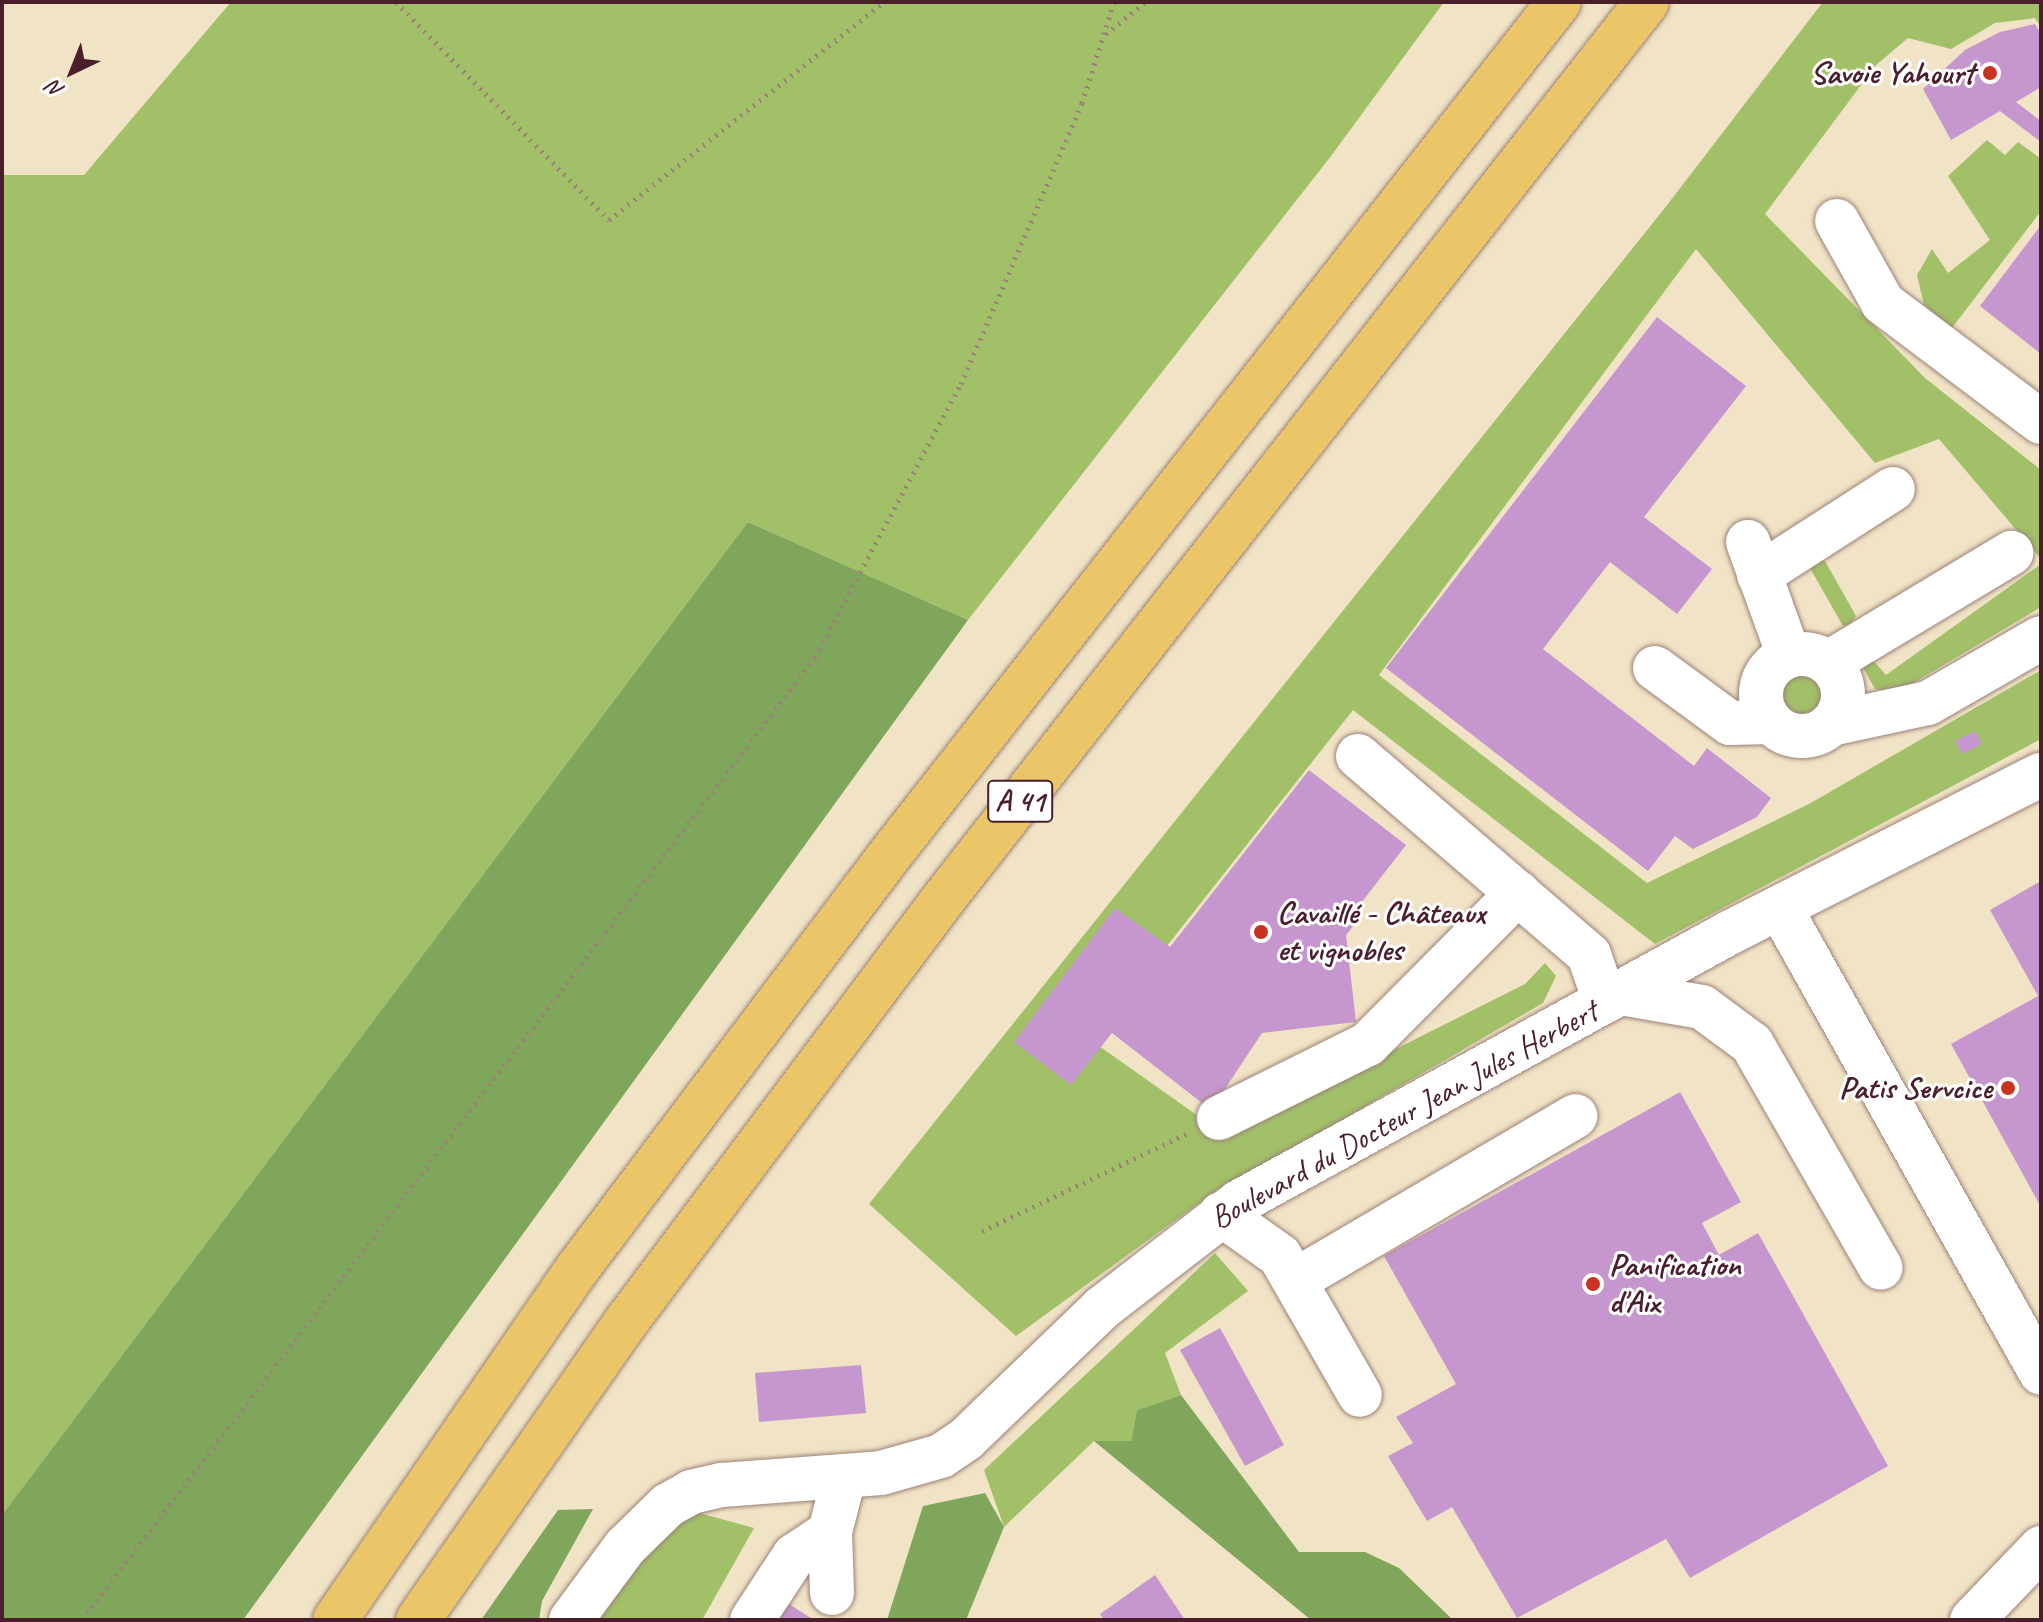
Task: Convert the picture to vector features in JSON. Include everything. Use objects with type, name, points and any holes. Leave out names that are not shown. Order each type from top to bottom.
[{"type":"highway","name":"A 41","points":[[335,1620],[578,1268],[870,881],[1559,2]]},
{"type":"highway","name":"A 41","points":[[418,1620],[629,1318],[917,934],[1647,2]]},
{"type":"street","points":[[1837,221],[1883,303],[2041,422]]},
{"type":"street","points":[[1831,724],[1843,699],[1837,673],[1808,659],[1754,558],[1893,489]]},
{"type":"street","points":[[2011,553],[1808,659],[1767,672],[1762,685],[1764,711],[1781,731],[1807,736],[1831,724],[1928,703],[2041,638]]},
{"type":"street","points":[[1655,668],[1730,723],[1771,722]]},
{"type":"street","points":[[1358,756],[1589,955],[1613,997],[1702,1007],[1752,1044],[1881,1268]]},
{"type":"street","name":"Boulevard du Docteur Jean Jules Herbert","points":[[571,1620],[645,1524],[691,1492],[913,1467],[966,1439],[1102,1308],[1221,1214],[1613,997],[2041,775]]},
{"type":"street","points":[[1219,1118],[1368,1044],[1518,893]]},
{"type":"street","points":[[1780,908],[2041,1373]]},
{"type":"street","points":[[1296,1280],[1575,1116]]},
{"type":"street","points":[[1221,1214],[1280,1256],[1360,1395]]},
{"type":"street","points":[[832,1593],[830,1532],[844,1477]]},
{"type":"street","points":[[752,1620],[794,1556],[830,1532]]},
{"type":"street","points":[[1972,1620],[2041,1548]]},
{"type":"path","points":[[396,2],[609,220],[884,2]]},
{"type":"path","points":[[82,1620],[815,657],[961,384],[1082,103],[1114,2]]},
{"type":"path","points":[[1103,36],[1145,2]]},
{"type":"path","points":[[982,1231],[1219,1118]]},
{"type":"green space","points":[[231,2],[1444,2],[1331,156],[968,620],[748,522],[2,1515],[2,175],[84,175]]},
{"type":"green space","points":[[1823,2],[2041,2],[2041,28],[2035,18],[1995,23],[1951,49],[1908,38],[1876,65],[1765,214],[1925,378],[2041,470],[2041,559],[1939,439],[1875,463],[1696,249],[1379,675],[1647,883],[1809,804],[2041,670],[2041,739],[1655,944],[1353,710],[1092,1041],[1225,1135],[1525,984],[1545,963],[1556,976],[1543,1003],[1199,1203],[1016,1336],[869,1204],[1664,209]]},
{"type":"green space","points":[[1987,140],[2005,155],[2018,142],[2041,159],[2041,211],[1952,328],[1924,305],[1917,275],[1932,249],[1948,273],[1990,240],[1948,176]]},
{"type":"green space","points":[[748,522],[968,620],[243,1620],[2,1620],[2,1515]]},
{"type":"green space","points":[[1816,561],[1825,561],[1856,616],[1850,624],[1843,626],[1810,568]]},
{"type":"green space","points":[[2041,564],[2041,607],[1898,692],[1875,689],[1862,666],[1865,651],[1886,675]]},
{"type":"green space","points":[[1801,671],[1818,679],[1826,696],[1818,713],[1801,721],[1784,713],[1776,696],[1784,679]]},
{"type":"green space","points":[[1215,1253],[1248,1291],[1165,1353],[1181,1395],[1137,1410],[1131,1441],[1094,1441],[1004,1527],[984,1470]]},
{"type":"green space","points":[[1181,1395],[1299,1552],[1365,1552],[1399,1568],[1453,1620],[1311,1620],[1094,1441],[1131,1441],[1137,1410]]},
{"type":"green space","points":[[985,1493],[1004,1527],[966,1620],[887,1620],[923,1506]]},
{"type":"green space","points":[[593,1509],[542,1601],[539,1620],[481,1620],[558,1510]]},
{"type":"green space","points":[[685,1509],[754,1528],[702,1620],[600,1620],[636,1566]]},
{"type":"building","name":"Savoie Yahourt","points":[[2035,24],[2041,34],[2041,87],[2016,102],[2041,121],[2041,142],[2000,111],[1951,140],[1923,89],[1965,50],[2000,32]]},
{"type":"building","points":[[2041,225],[2041,354],[1980,306]]},
{"type":"building","points":[[1657,317],[1746,386],[1644,517],[1712,569],[1677,614],[1610,562],[1543,649],[1694,766],[1707,748],[1771,798],[1757,817],[1693,849],[1675,836],[1648,871],[1386,668]]},
{"type":"building","points":[[1975,731],[1982,744],[1962,754],[1955,741]]},
{"type":"building","name":"Cavaillé - Châteaux et vignobles","points":[[1309,770],[1406,845],[1351,916],[1358,920],[1346,935],[1356,1022],[1262,1033],[1211,1110],[1112,1033],[1071,1085],[1014,1042],[1115,908],[1170,947]]},
{"type":"building","name":"Patis Servcice","points":[[2041,881],[2041,1207],[1951,1044],[2038,996],[1990,910]]},
{"type":"building","points":[[1680,1092],[1741,1202],[1702,1223],[1719,1255],[1758,1233],[1888,1466],[1690,1578],[1666,1539],[1517,1618],[1452,1507],[1427,1521],[1388,1456],[1413,1443],[1396,1417],[1456,1384],[1384,1256]]},
{"type":"building","points":[[1220,1328],[1284,1445],[1245,1466],[1180,1350]]},
{"type":"building","points":[[861,1365],[866,1413],[759,1422],[755,1373]]},
{"type":"building","points":[[1155,1575],[1185,1620],[1104,1620],[1100,1614]]},
{"type":"building","points":[[789,1604],[814,1620],[778,1620]]},
{"type":"place","name":"Savoie Yahourt","points":[[1990,73]]},
{"type":"place","name":"Cavaillé - Châteaux et vignobles","points":[[1261,932]]},
{"type":"place","name":"Patis Servcice","points":[[2008,1088]]},
{"type":"place","name":"Panification d'Aix","points":[[1593,1284]]}]
